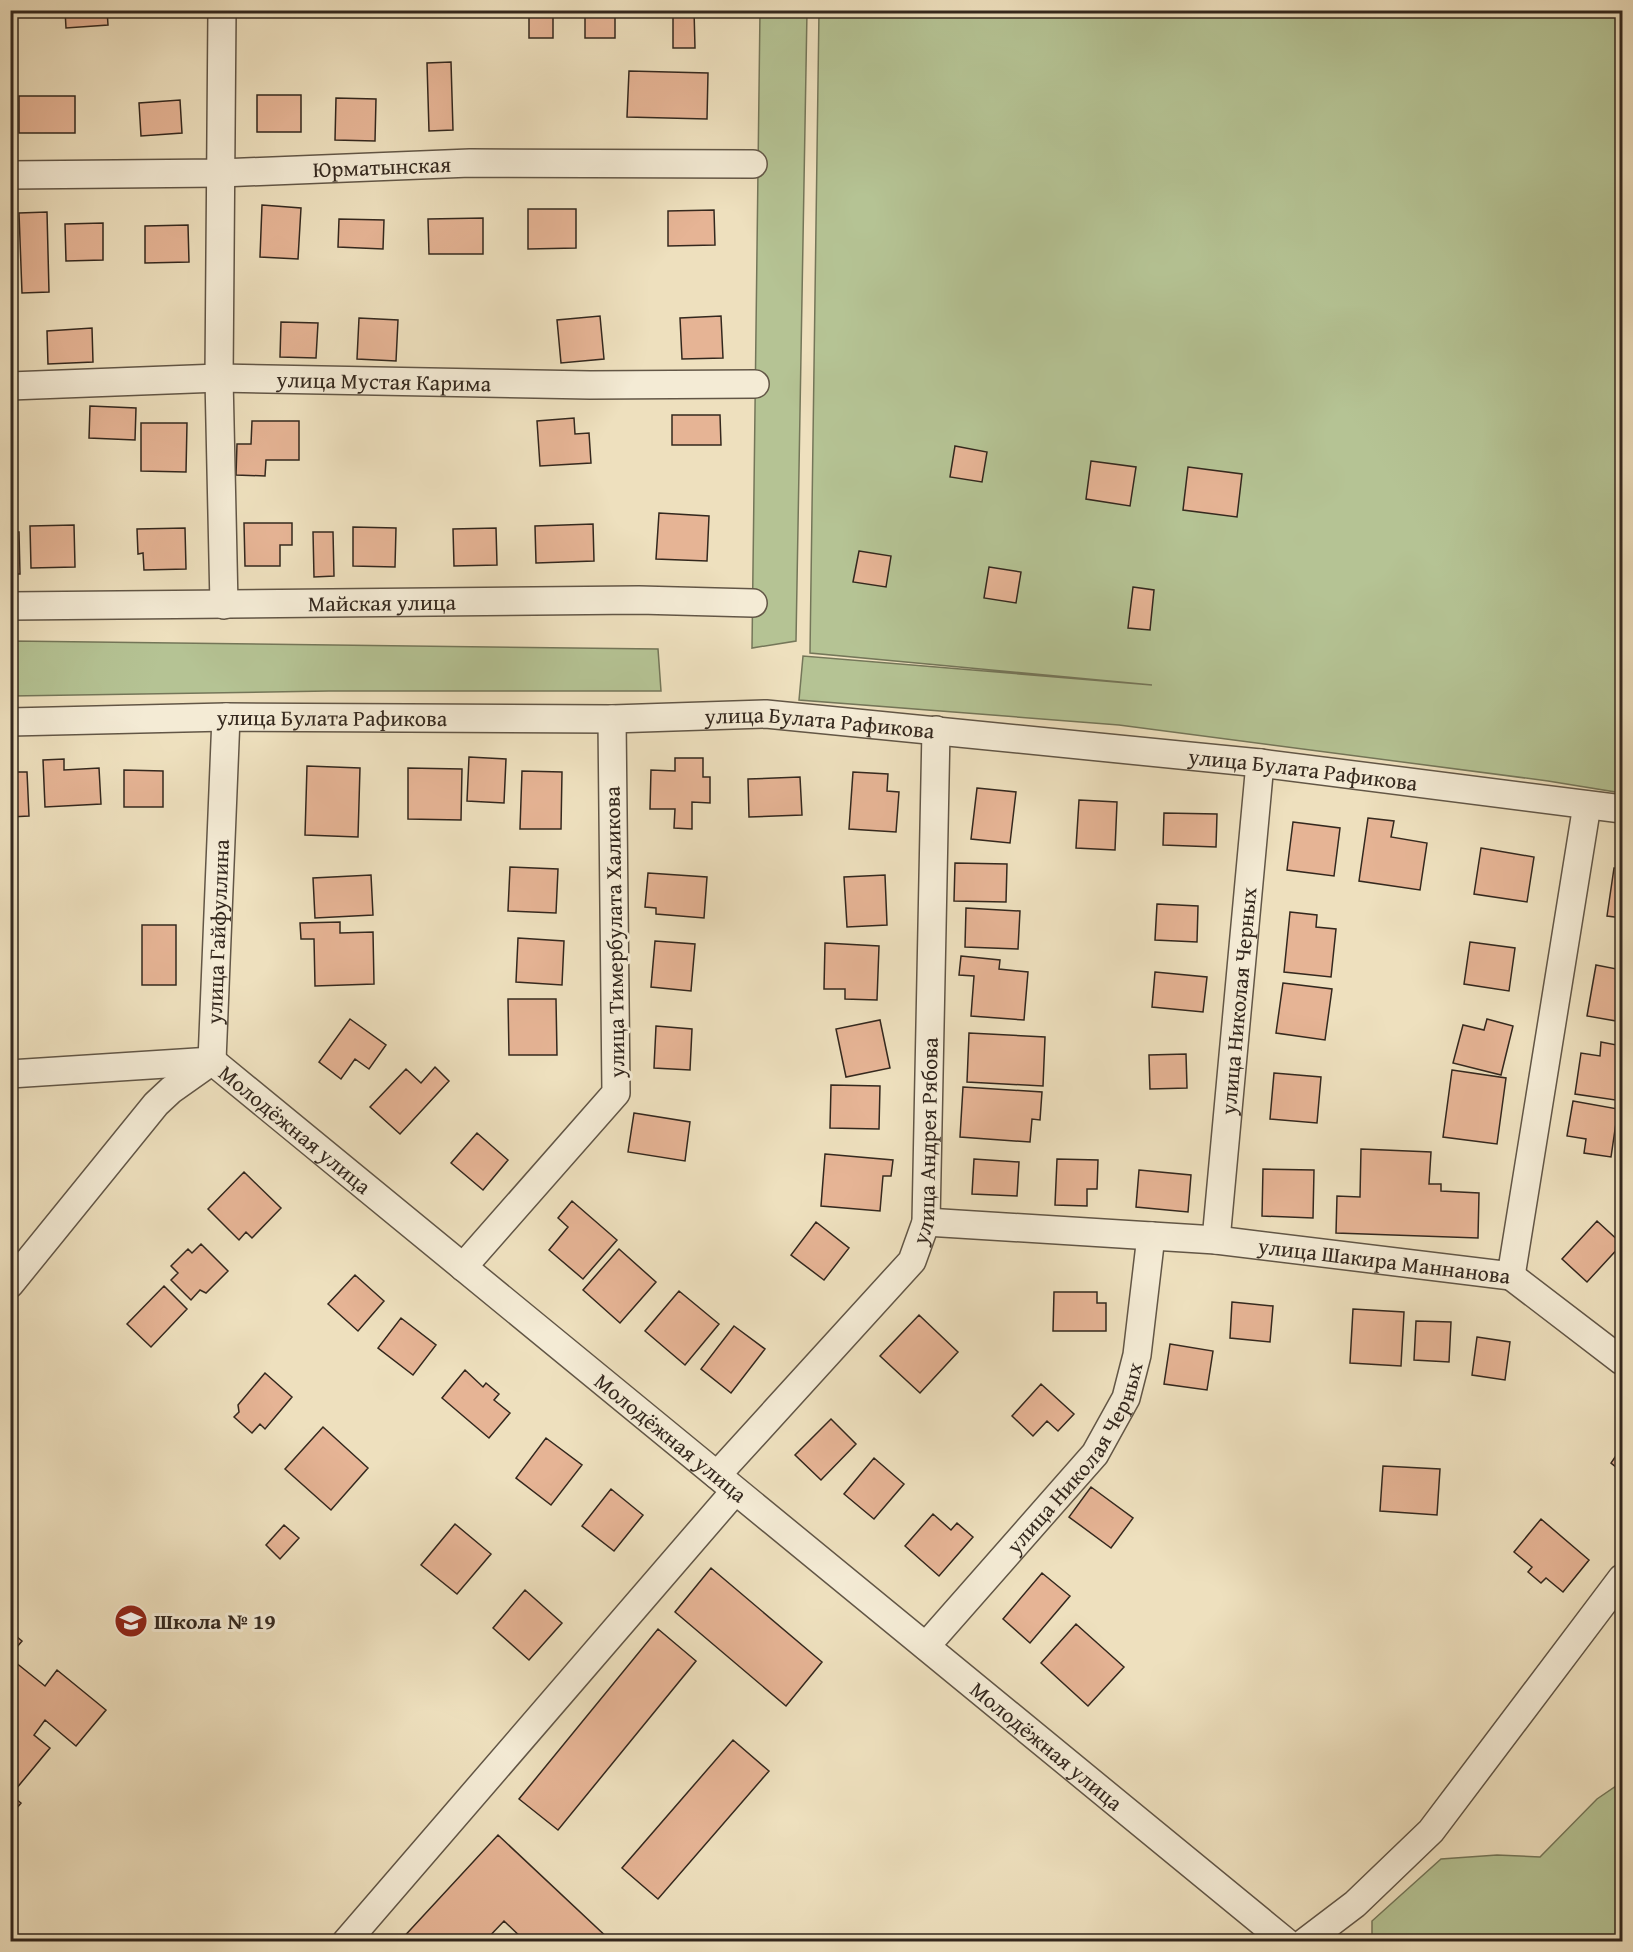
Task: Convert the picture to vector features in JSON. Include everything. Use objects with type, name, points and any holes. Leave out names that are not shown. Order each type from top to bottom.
[{"type":"street","points":[[222,10],[219,378],[225,604]]},
{"type":"street","name":"Юрматынская","points":[[10,175],[221,173],[470,163],[753,164]]},
{"type":"street","name":"улица Мустая Карима","points":[[10,386],[219,378],[566,385],[755,384]]},
{"type":"street","name":"Майская улица","points":[[10,606],[639,600],[753,603]]},
{"type":"street","name":"улица Булата Рафикова","points":[[10,722],[226,717],[612,719],[766,714],[1260,763],[1623,809]]},
{"type":"street","name":"улица Гайфуллина","points":[[212,1061],[226,717]]},
{"type":"street","name":"улица Тимербулата Халикова","points":[[463,1267],[616,1093],[612,719]]},
{"type":"street","name":"улица Андрея Рябова","points":[[346,1941],[912,1261],[926,1222],[936,730]]},
{"type":"street","name":"улица Николая Черных","points":[[1216,1240],[1260,763]]},
{"type":"street","name":"улица Шакира Маннанова","points":[[926,1222],[1216,1240],[1511,1276],[1587,805]]},
{"type":"street","points":[[10,1284],[156,1104],[171,1090],[212,1061]]},
{"type":"street","name":"Молодёжная улица","points":[[10,1074],[212,1061],[1286,1941]]},
{"type":"street","name":"улица Николая Черных","points":[[926,1646],[1095,1454],[1126,1398],[1137,1355],[1151,1236]]},
{"type":"street","points":[[1511,1276],[1623,1361]]},
{"type":"street","points":[[1305,1941],[1355,1904],[1431,1831],[1623,1578]]},
{"type":"green space","points":[[760,11],[807,11],[796,641],[752,648]]},
{"type":"green space","points":[[819,11],[1622,11],[1622,793],[1548,781],[1119,725],[799,700],[803,656],[1152,685],[810,653]]},
{"type":"green space","points":[[11,641],[658,649],[661,691],[329,691],[11,696]]},
{"type":"green space","points":[[1622,1782],[1622,1941],[1372,1941],[1372,1921],[1441,1859],[1497,1855],[1540,1857],[1597,1799]]},
{"type":"building","points":[[65,10],[107,10],[108,25],[66,28]]},
{"type":"building","points":[[529,10],[553,10],[553,38],[529,38]]},
{"type":"building","points":[[585,10],[615,10],[615,38],[585,38]]},
{"type":"building","points":[[638,10],[694,10],[695,48],[673,48],[673,16],[638,16]]},
{"type":"building","points":[[451,62],[453,130],[429,131],[427,63]]},
{"type":"building","points":[[629,71],[708,73],[707,119],[627,117]]},
{"type":"building","points":[[257,95],[301,95],[301,132],[257,132]]},
{"type":"building","points":[[19,96],[75,96],[75,133],[19,133]]},
{"type":"building","points":[[336,98],[376,99],[375,141],[335,140]]},
{"type":"building","points":[[180,100],[182,133],[141,136],[139,103]]},
{"type":"building","points":[[262,205],[301,208],[298,259],[260,257]]},
{"type":"building","points":[[528,209],[576,209],[576,248],[528,249]]},
{"type":"building","points":[[714,210],[715,245],[668,246],[668,211]]},
{"type":"building","points":[[47,212],[49,292],[22,293],[19,213]]},
{"type":"building","points":[[483,218],[483,254],[429,254],[428,219]]},
{"type":"building","points":[[339,219],[384,220],[383,249],[338,247]]},
{"type":"building","points":[[103,223],[103,260],[66,261],[65,224]]},
{"type":"building","points":[[188,225],[189,262],[145,263],[145,226]]},
{"type":"building","points":[[600,316],[604,359],[561,363],[557,320]]},
{"type":"building","points":[[721,316],[723,358],[682,359],[680,318]]},
{"type":"building","points":[[359,318],[398,320],[396,361],[357,359]]},
{"type":"building","points":[[281,322],[318,323],[316,358],[280,357]]},
{"type":"building","points":[[92,328],[93,362],[48,364],[47,331]]},
{"type":"building","points":[[90,406],[136,408],[135,440],[89,438]]},
{"type":"building","points":[[672,415],[720,415],[721,445],[672,445]]},
{"type":"building","points":[[574,418],[575,434],[589,433],[591,463],[540,466],[537,421]]},
{"type":"building","points":[[252,421],[299,421],[299,460],[266,460],[265,476],[236,475],[237,444],[251,444]]},
{"type":"building","points":[[141,423],[187,423],[186,472],[141,471]]},
{"type":"building","points":[[955,446],[987,452],[982,482],[950,477]]},
{"type":"building","points":[[1091,461],[1136,467],[1130,506],[1086,499]]},
{"type":"building","points":[[1188,467],[1242,474],[1237,517],[1183,510]]},
{"type":"building","points":[[659,513],[709,516],[707,561],[656,559]]},
{"type":"building","points":[[244,523],[292,523],[292,545],[280,545],[280,566],[245,566]]},
{"type":"building","points":[[593,524],[594,561],[536,563],[535,526]]},
{"type":"building","points":[[74,525],[75,567],[31,568],[30,526]]},
{"type":"building","points":[[353,527],[396,528],[395,567],[353,566]]},
{"type":"building","points":[[185,528],[186,569],[144,570],[143,553],[138,554],[137,529]]},
{"type":"building","points":[[496,528],[497,565],[454,566],[453,529]]},
{"type":"building","points":[[10,532],[19,532],[20,574],[10,574]]},
{"type":"building","points":[[313,532],[333,532],[334,576],[314,577]]},
{"type":"building","points":[[859,551],[891,556],[886,587],[853,582]]},
{"type":"building","points":[[989,567],[1021,572],[1016,603],[984,598]]},
{"type":"building","points":[[1133,587],[1154,590],[1150,630],[1128,628]]},
{"type":"building","points":[[469,757],[506,759],[504,803],[467,801]]},
{"type":"building","points":[[675,758],[703,758],[703,777],[710,777],[710,803],[692,802],[692,829],[674,828],[675,809],[650,809],[651,770],[675,771]]},
{"type":"building","points":[[64,759],[64,770],[99,768],[101,804],[45,807],[43,760]]},
{"type":"building","points":[[307,766],[360,768],[358,837],[305,835]]},
{"type":"building","points":[[408,768],[462,769],[461,820],[408,819]]},
{"type":"building","points":[[124,770],[163,771],[163,807],[124,807]]},
{"type":"building","points":[[522,771],[562,772],[561,829],[520,829]]},
{"type":"building","points":[[10,772],[27,772],[29,816],[10,817]]},
{"type":"building","points":[[853,772],[888,774],[887,791],[899,792],[896,832],[849,829]]},
{"type":"building","points":[[800,777],[802,815],[749,817],[748,779]]},
{"type":"building","points":[[977,788],[1016,792],[1010,843],[971,839]]},
{"type":"building","points":[[1079,800],[1117,802],[1115,850],[1076,848]]},
{"type":"building","points":[[1164,813],[1217,814],[1216,847],[1163,845]]},
{"type":"building","points":[[1368,818],[1394,821],[1391,837],[1427,843],[1420,890],[1359,881]]},
{"type":"building","points":[[1293,822],[1340,828],[1334,876],[1287,870]]},
{"type":"building","points":[[1481,848],[1534,857],[1527,902],[1474,894]]},
{"type":"building","points":[[955,863],[1007,864],[1006,902],[954,901]]},
{"type":"building","points":[[510,867],[558,869],[556,913],[508,911]]},
{"type":"building","points":[[1614,868],[1622,869],[1622,918],[1607,916]]},
{"type":"building","points":[[648,873],[707,877],[704,918],[656,914],[656,908],[645,907]]},
{"type":"building","points":[[371,875],[373,915],[315,918],[313,878]]},
{"type":"building","points":[[885,875],[887,925],[847,927],[844,877]]},
{"type":"building","points":[[1157,904],[1198,906],[1197,942],[1155,940]]},
{"type":"building","points":[[966,908],[1020,911],[1018,949],[965,947]]},
{"type":"building","points":[[1290,912],[1317,915],[1316,927],[1336,929],[1331,977],[1284,972]]},
{"type":"building","points":[[340,922],[340,933],[373,932],[374,984],[315,986],[314,939],[301,939],[300,923]]},
{"type":"building","points":[[142,925],[176,925],[176,985],[142,985]]},
{"type":"building","points":[[518,938],[564,941],[562,985],[516,982]]},
{"type":"building","points":[[655,941],[695,944],[691,991],[651,987]]},
{"type":"building","points":[[1470,942],[1515,948],[1509,991],[1464,984]]},
{"type":"building","points":[[825,943],[879,946],[877,1000],[845,999],[845,989],[824,989]]},
{"type":"building","points":[[961,956],[1000,960],[999,969],[1028,972],[1024,1020],[971,1016],[974,976],[959,975]]},
{"type":"building","points":[[1596,965],[1622,970],[1622,1022],[1587,1016]]},
{"type":"building","points":[[1155,972],[1207,977],[1203,1012],[1152,1007]]},
{"type":"building","points":[[1283,983],[1332,989],[1325,1040],[1276,1033]]},
{"type":"building","points":[[508,999],[556,999],[557,1055],[509,1055]]},
{"type":"building","points":[[350,1019],[386,1045],[369,1069],[355,1059],[341,1079],[319,1062]]},
{"type":"building","points":[[1487,1019],[1513,1026],[1501,1075],[1453,1063],[1463,1025],[1484,1030]]},
{"type":"building","points":[[880,1020],[890,1068],[846,1077],[836,1029]]},
{"type":"building","points":[[656,1026],[692,1029],[690,1070],[654,1068]]},
{"type":"building","points":[[969,1033],[1045,1037],[1043,1086],[967,1082]]},
{"type":"building","points":[[1601,1042],[1622,1046],[1622,1101],[1575,1094],[1581,1053],[1600,1056]]},
{"type":"building","points":[[1186,1054],[1187,1088],[1150,1089],[1149,1055]]},
{"type":"building","points":[[435,1067],[449,1081],[400,1134],[370,1107],[406,1069],[421,1083]]},
{"type":"building","points":[[1452,1070],[1506,1078],[1497,1144],[1443,1137]]},
{"type":"building","points":[[1274,1073],[1321,1077],[1317,1123],[1270,1119]]},
{"type":"building","points":[[831,1085],[880,1086],[879,1129],[830,1128]]},
{"type":"building","points":[[963,1087],[1042,1092],[1040,1120],[1032,1119],[1030,1142],[960,1137]]},
{"type":"building","points":[[1573,1101],[1618,1109],[1611,1157],[1584,1153],[1586,1139],[1567,1136]]},
{"type":"building","points":[[634,1113],[690,1122],[685,1161],[628,1152]]},
{"type":"building","points":[[477,1133],[508,1160],[483,1190],[451,1163]]},
{"type":"building","points":[[1361,1149],[1431,1152],[1429,1184],[1441,1184],[1441,1191],[1479,1193],[1478,1238],[1336,1233],[1337,1196],[1360,1197]]},
{"type":"building","points":[[825,1154],[893,1160],[891,1176],[883,1176],[880,1211],[821,1206]]},
{"type":"building","points":[[974,1159],[1019,1162],[1017,1196],[972,1194]]},
{"type":"building","points":[[1057,1159],[1098,1160],[1097,1189],[1087,1189],[1087,1206],[1055,1205]]},
{"type":"building","points":[[1263,1169],[1314,1170],[1313,1218],[1262,1216]]},
{"type":"building","points":[[1139,1170],[1191,1175],[1188,1212],[1136,1207]]},
{"type":"building","points":[[244,1172],[281,1208],[252,1238],[246,1232],[239,1240],[208,1209]]},
{"type":"building","points":[[572,1201],[617,1240],[583,1279],[549,1250],[568,1227],[558,1218]]},
{"type":"building","points":[[1597,1221],[1622,1244],[1587,1282],[1562,1259]]},
{"type":"building","points":[[816,1222],[849,1248],[824,1280],[791,1255]]},
{"type":"building","points":[[201,1244],[228,1271],[206,1293],[200,1290],[191,1300],[171,1280],[178,1273],[171,1266],[188,1249],[192,1253]]},
{"type":"building","points":[[619,1249],[656,1282],[620,1323],[583,1290]]},
{"type":"building","points":[[355,1275],[384,1301],[358,1331],[328,1304]]},
{"type":"building","points":[[164,1286],[187,1309],[151,1347],[127,1324]]},
{"type":"building","points":[[679,1291],[719,1324],[685,1365],[645,1331]]},
{"type":"building","points":[[1054,1292],[1097,1292],[1097,1303],[1106,1303],[1106,1331],[1053,1331]]},
{"type":"building","points":[[1232,1302],[1273,1306],[1270,1342],[1230,1338]]},
{"type":"building","points":[[1353,1309],[1404,1312],[1401,1366],[1350,1363]]},
{"type":"building","points":[[919,1315],[958,1352],[920,1393],[880,1356]]},
{"type":"building","points":[[401,1318],[436,1345],[413,1375],[378,1348]]},
{"type":"building","points":[[1416,1321],[1451,1322],[1449,1362],[1414,1360]]},
{"type":"building","points":[[734,1326],[765,1349],[731,1393],[701,1369]]},
{"type":"building","points":[[1477,1337],[1510,1342],[1505,1380],[1472,1375]]},
{"type":"building","points":[[1170,1344],[1213,1351],[1207,1390],[1164,1384]]},
{"type":"building","points":[[465,1370],[483,1387],[486,1383],[499,1394],[494,1400],[510,1413],[489,1438],[442,1398]]},
{"type":"building","points":[[265,1373],[292,1397],[265,1429],[260,1424],[252,1433],[234,1417],[239,1412],[238,1405]]},
{"type":"building","points":[[1041,1384],[1074,1414],[1058,1431],[1047,1421],[1033,1436],[1012,1416]]},
{"type":"building","points":[[831,1419],[856,1444],[821,1480],[795,1455]]},
{"type":"building","points":[[323,1427],[368,1468],[331,1510],[285,1469]]},
{"type":"building","points":[[546,1438],[582,1465],[551,1505],[516,1478]]},
{"type":"building","points":[[1622,1447],[1622,1472],[1611,1463]]},
{"type":"building","points":[[874,1458],[904,1484],[874,1519],[844,1494]]},
{"type":"building","points":[[1383,1466],[1440,1469],[1437,1515],[1380,1511]]},
{"type":"building","points":[[1091,1487],[1133,1518],[1111,1548],[1069,1517]]},
{"type":"building","points":[[611,1489],[643,1515],[614,1551],[582,1526]]},
{"type":"building","points":[[933,1514],[951,1530],[957,1523],[973,1537],[939,1576],[905,1546]]},
{"type":"building","points":[[1541,1519],[1589,1560],[1563,1592],[1546,1578],[1541,1583],[1528,1572],[1532,1567],[1514,1552]]},
{"type":"building","points":[[455,1524],[491,1554],[457,1594],[421,1565]]},
{"type":"building","points":[[284,1525],[299,1538],[280,1559],[266,1545]]},
{"type":"building","points":[[711,1568],[822,1662],[786,1706],[675,1612]]},
{"type":"building","points":[[1042,1573],[1070,1596],[1030,1643],[1003,1619]]},
{"type":"building","points":[[525,1590],[562,1623],[529,1660],[493,1628]]},
{"type":"building","points":[[1076,1624],[1124,1667],[1088,1706],[1041,1663]]},
{"type":"building","points":[[658,1629],[696,1661],[558,1830],[519,1799]]},
{"type":"building","points":[[10,1631],[22,1641],[10,1655]]},
{"type":"building","points":[[10,1658],[45,1686],[57,1670],[106,1710],[76,1746],[45,1720],[34,1735],[50,1748],[11,1795],[21,1803],[10,1816]]},
{"type":"building","points":[[733,1740],[769,1771],[658,1899],[622,1868]]},
{"type":"building","points":[[498,1835],[612,1942],[526,1942],[504,1921],[484,1942],[399,1942]]},
{"type":"place","name":"Школа № 19","points":[[131,1621]]}]
